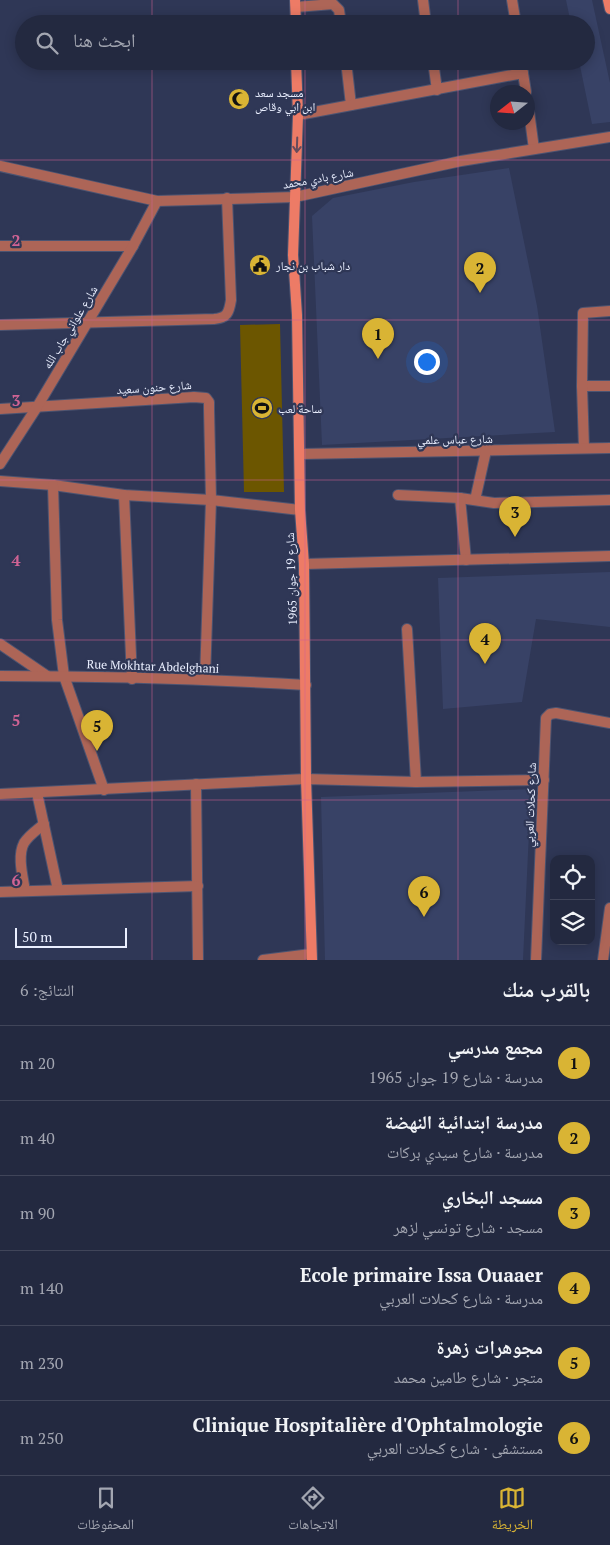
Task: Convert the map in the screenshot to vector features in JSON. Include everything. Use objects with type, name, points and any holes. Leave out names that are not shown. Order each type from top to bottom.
[{"type":"street","points":[[423,0],[425,15]]},
{"type":"street","points":[[512,0],[514,15]]},
{"type":"street","points":[[608,0],[610,9]]},
{"type":"street","points":[[295,3],[333,4],[339,10],[340,15]]},
{"type":"street","name":"شارع 19 جوان 1965","points":[[296,70],[298,116],[293,255],[297,315],[300,510],[304,564],[306,779],[311,957]]},
{"type":"street","points":[[347,70],[352,105]]},
{"type":"street","points":[[434,70],[437,90]]},
{"type":"street","points":[[522,70],[525,85]]},
{"type":"street","points":[[298,116],[523,73]]},
{"type":"street","points":[[531,130],[534,149]]},
{"type":"street","name":"شارع بادي محمد","points":[[0,166],[157,201],[295,197],[461,161],[610,136]]},
{"type":"street","points":[[0,325],[214,319],[225,317],[228,314],[231,300],[227,198]]},
{"type":"street","name":"شارع علواني جاب الله","points":[[0,464],[37,407],[133,246],[157,201]]},
{"type":"street","points":[[0,246],[133,246]]},
{"type":"street","points":[[584,448],[582,386],[583,313],[610,310]]},
{"type":"street","points":[[582,386],[610,386]]},
{"type":"street","name":"شارع حنون سعيد","points":[[0,409],[194,397],[206,398],[209,402],[211,500]]},
{"type":"street","name":"شارع عباس علمي","points":[[300,454],[610,448]]},
{"type":"street","points":[[475,500],[486,451]]},
{"type":"street","points":[[0,481],[52,485],[124,495],[211,500],[300,510]]},
{"type":"street","points":[[52,485],[57,620],[64,676],[104,790]]},
{"type":"street","points":[[124,495],[132,679]]},
{"type":"street","points":[[398,495],[460,498],[494,502],[610,500]]},
{"type":"street","points":[[460,498],[466,560]]},
{"type":"street","points":[[205,679],[211,500]]},
{"type":"street","points":[[304,564],[610,556]]},
{"type":"street","points":[[406,630],[416,782]]},
{"type":"street","points":[[0,644],[47,676]]},
{"type":"street","name":"Rue Mokhtar Abdelghani","points":[[0,676],[205,679],[306,684]]},
{"type":"street","name":"شارع كحلات العربي","points":[[536,960],[546,718],[550,714],[556,713],[610,723]]},
{"type":"street","points":[[0,794],[306,779],[416,782],[544,780]]},
{"type":"street","points":[[196,784],[198,960]]},
{"type":"street","points":[[37,793],[58,890]]},
{"type":"street","points":[[25,891],[21,855],[23,844],[44,824]]},
{"type":"street","points":[[0,892],[198,886]]},
{"type":"street","points":[[603,960],[610,908]]},
{"type":"street","points":[[263,960],[311,957]]},
{"type":"shaded area","points":[[566,0],[592,0],[610,83],[610,122],[592,124],[581,70],[595,70],[595,15],[569,15]]},
{"type":"shaded area","points":[[509,168],[537,306],[555,432],[322,445],[312,216],[333,198],[414,182]]},
{"type":"shaded area","name":"ساحة لعب","points":[[280,324],[284,492],[244,492],[240,325]]},
{"type":"shaded area","points":[[610,572],[610,627],[536,619],[522,702],[443,709],[438,578]]},
{"type":"shaded area","points":[[531,789],[523,960],[325,960],[321,797]]},
{"type":"place","name":"مسجد سعد ابن ابي وقاص","points":[[239,99]]},
{"type":"place","name":"دار شباب بن نجار","points":[[260,265]]},
{"type":"place","name":"مدرسة ابتدائية النهضة","points":[[480,293]]},
{"type":"place","name":"مجمع مدرسي","points":[[378,359]]},
{"type":"place","name":"ساحة لعب","points":[[262,408]]},
{"type":"place","name":"مسجد البخاري","points":[[515,537]]},
{"type":"place","name":"Ecole primaire Issa Ouaaer","points":[[485,664]]},
{"type":"place","name":"مجوهرات زهرة","points":[[97,751]]},
{"type":"place","name":"Clinique Hospitalière d'Ophtalmologie","points":[[424,917]]}]
